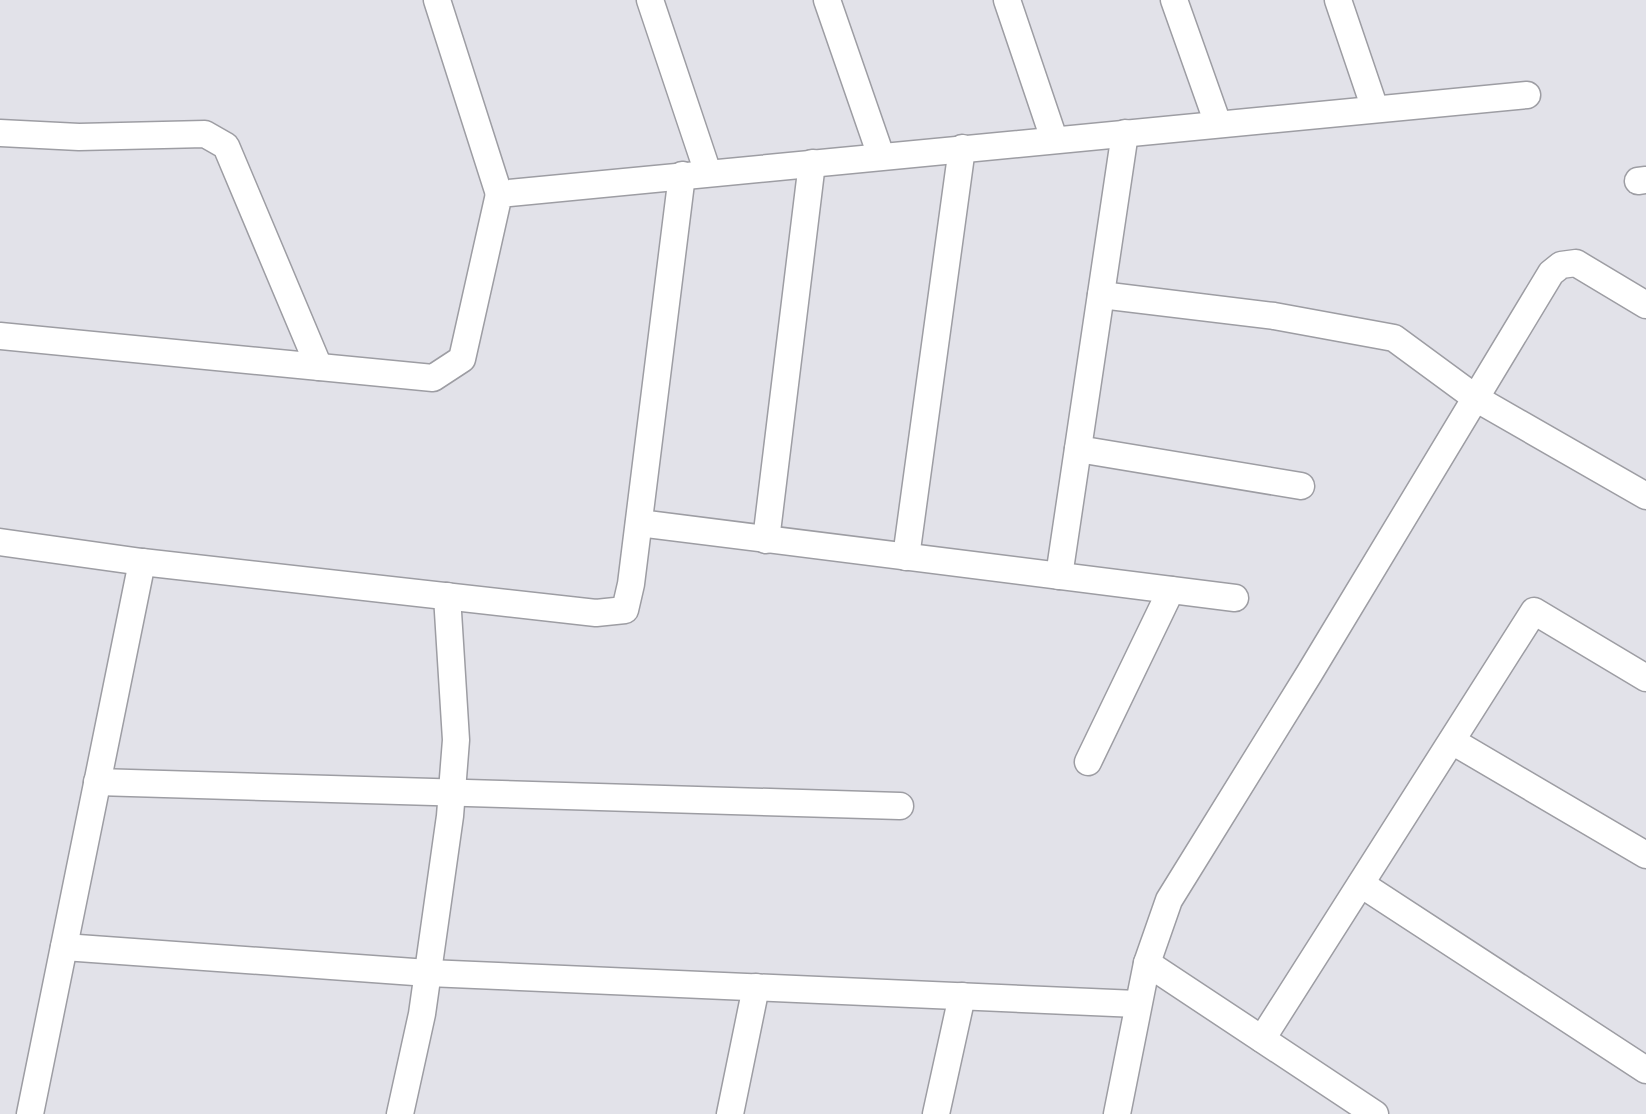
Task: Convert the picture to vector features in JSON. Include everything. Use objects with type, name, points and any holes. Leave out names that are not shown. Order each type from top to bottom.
[{"type":"street","points":[[0,336],[433,378],[462,360],[499,194],[436,0]]},
{"type":"street","points":[[650,0],[708,173]]},
{"type":"street","points":[[827,0],[881,156]]},
{"type":"street","points":[[1007,0],[1054,139]]},
{"type":"street","points":[[1174,0],[1218,124]]},
{"type":"street","points":[[1338,0],[1375,109]]},
{"type":"street","points":[[499,194],[1054,139],[1527,95]]},
{"type":"street","points":[[4,129],[79,137],[205,134],[226,146],[319,367]]},
{"type":"street","points":[[1059,576],[1125,133]]},
{"type":"street","points":[[906,557],[962,148]]},
{"type":"street","points":[[766,540],[812,163]]},
{"type":"street","points":[[0,542],[142,562],[596,614],[625,610],[631,584],[639,523],[682,175]]},
{"type":"street","points":[[1117,1114],[1137,1004],[1147,963],[1169,900],[1477,398],[1551,273],[1561,265],[1576,263],[1646,305]]},
{"type":"street","points":[[1101,295],[1274,316],[1394,338],[1477,398],[1646,496]]},
{"type":"street","points":[[1078,449],[1301,486]]},
{"type":"street","points":[[639,523],[1235,598]]},
{"type":"street","points":[[30,1114],[142,562]]},
{"type":"street","points":[[1088,762],[1171,590]]},
{"type":"street","points":[[400,1114],[422,1014],[452,793],[456,740],[447,596]]},
{"type":"street","points":[[1262,1039],[1534,612],[1646,678]]},
{"type":"street","points":[[1452,741],[1646,855]]},
{"type":"street","points":[[97,782],[900,806]]},
{"type":"street","points":[[1361,884],[1646,1070]]},
{"type":"street","points":[[64,947],[428,973],[1137,1004]]},
{"type":"street","points":[[1147,963],[1375,1114]]},
{"type":"street","points":[[730,1114],[756,987]]},
{"type":"street","points":[[936,1114],[962,996]]}]
